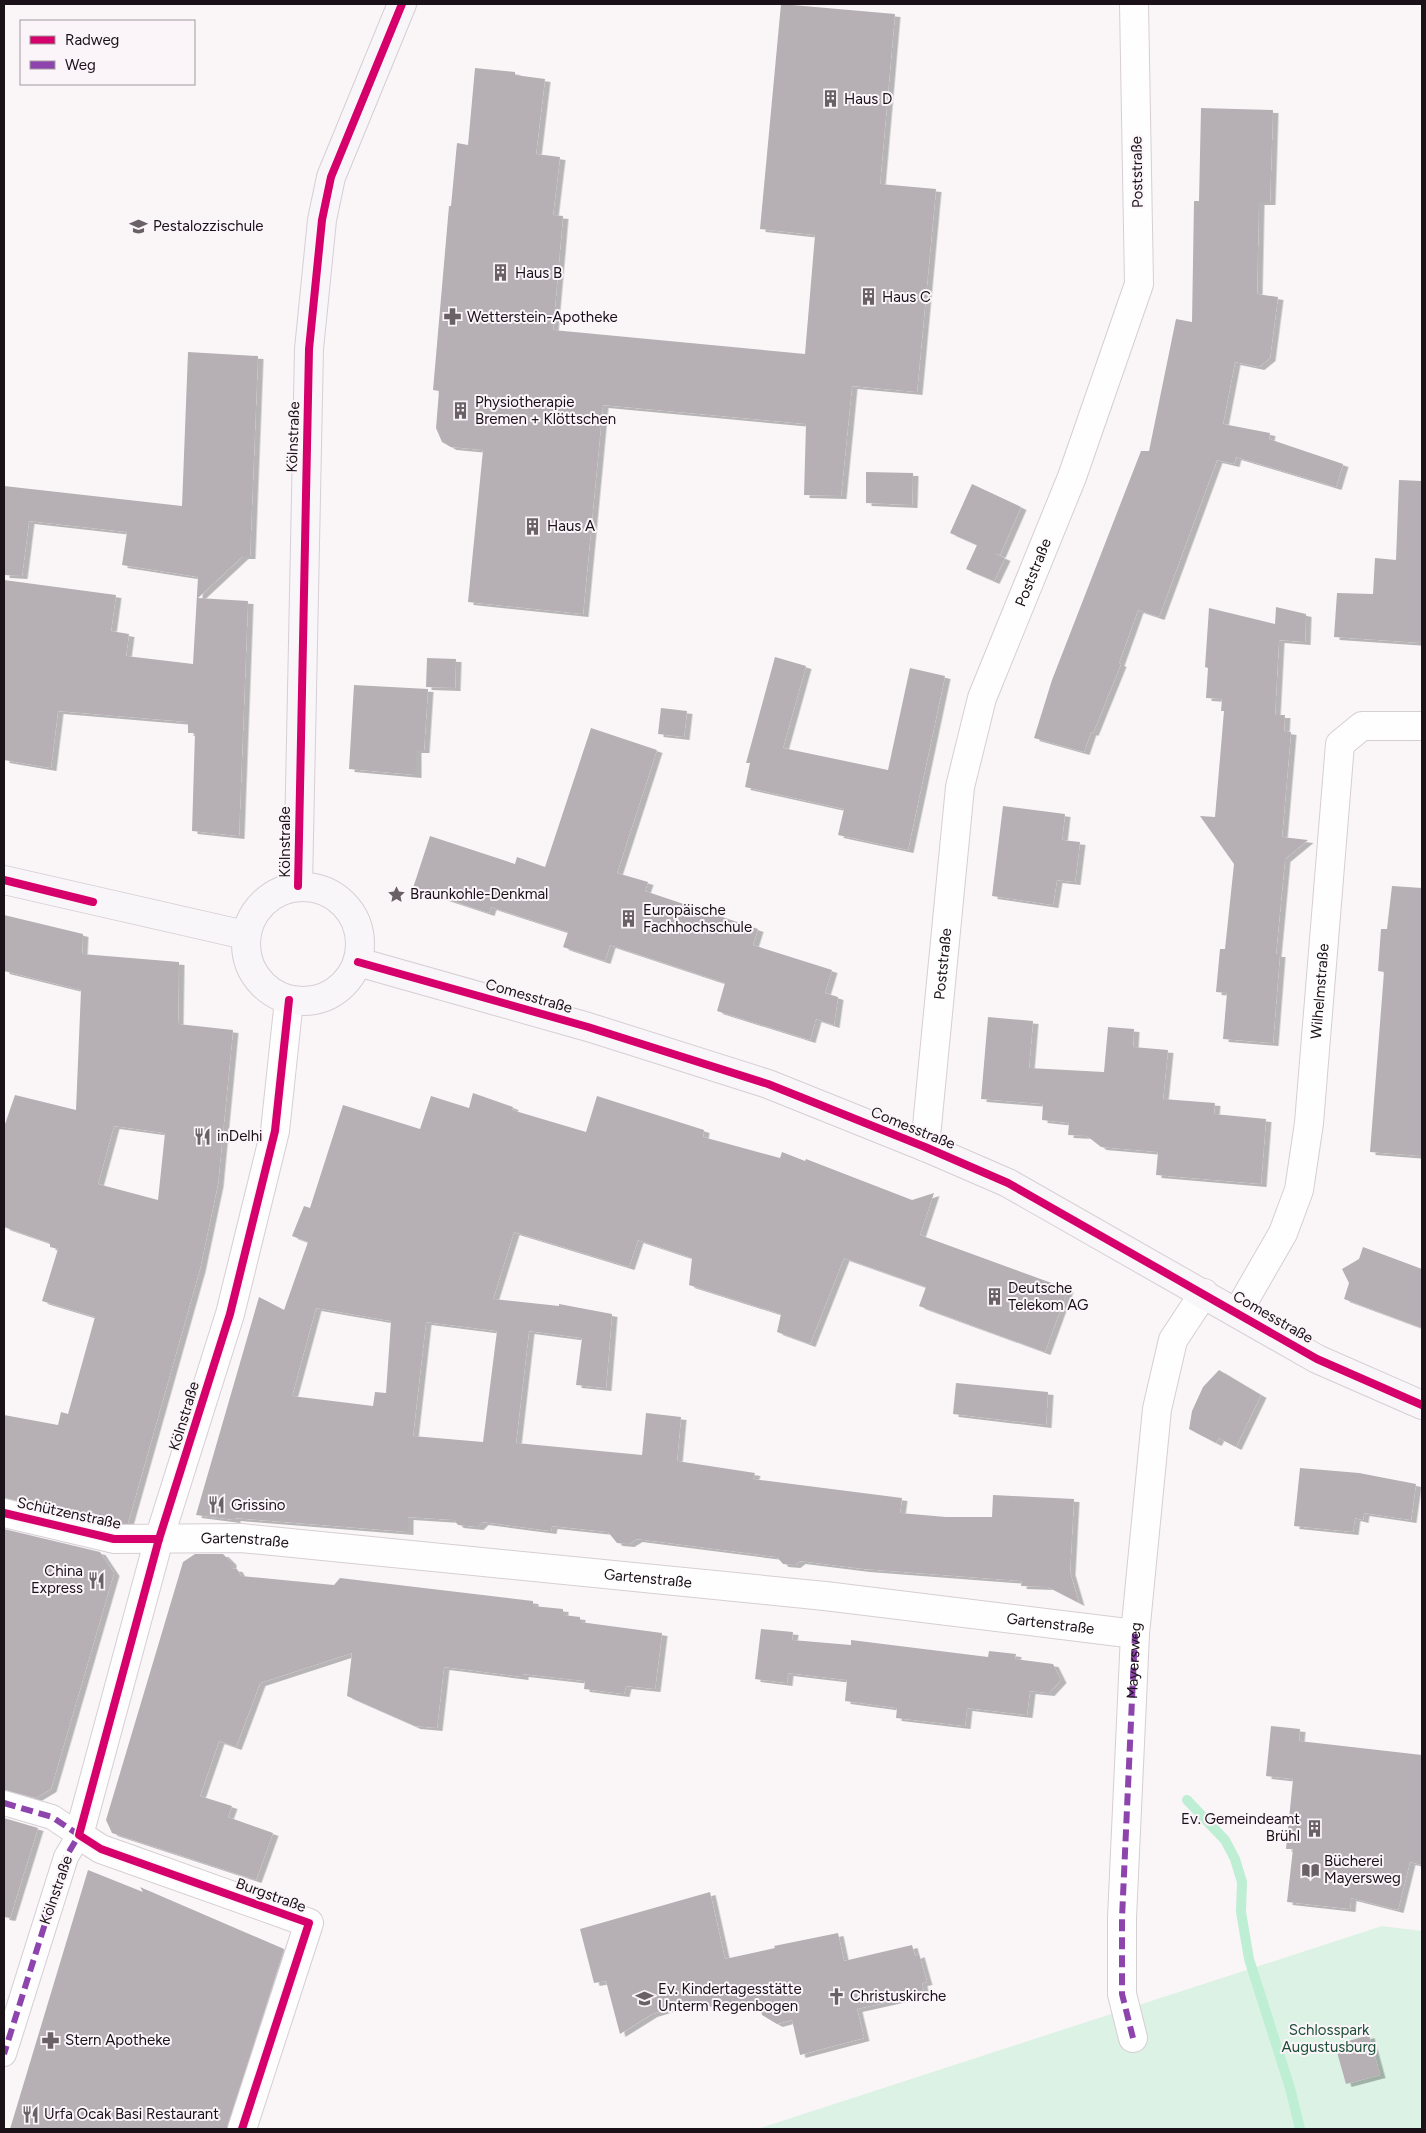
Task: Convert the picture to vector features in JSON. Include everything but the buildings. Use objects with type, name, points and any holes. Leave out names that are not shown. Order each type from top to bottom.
[{"type":"main road","name":"Kölnstraße","points":[[298,886],[309,349],[322,220],[331,177],[402,4]]},
{"type":"main road","points":[[4,880],[245,935]]},
{"type":"main road","points":[[298,886],[317,888],[335,895],[349,908],[358,924],[361,944],[358,962],[350,978],[338,990],[323,998],[306,1001],[289,1000],[273,993],[260,983],[250,968],[245,952],[245,935],[250,920],[258,907],[269,896],[283,889],[298,886]]},
{"type":"main road","name":"Comesstraße","points":[[358,962],[588,1027],[768,1084],[925,1147],[1008,1183],[1317,1359],[1422,1405]]},
{"type":"street","name":"Poststraße","points":[[925,1147],[960,788],[975,725],[982,698],[1072,477],[1139,284],[1134,4]]},
{"type":"street","name":"Wilhelmstraße","points":[[1237,1313],[1282,1233],[1299,1190],[1309,1123],[1340,744],[1362,726],[1422,726]]},
{"type":"street","name":"Kölnstraße","points":[[4,2054],[66,1857],[79,1835],[159,1539],[230,1314],[275,1131],[289,1000]]},
{"type":"street","name":"Mayersweg","points":[[1133,2038],[1122,1994],[1122,1918],[1135,1634],[1157,1409],[1173,1340],[1204,1293]]},
{"type":"street","name":"Schützenstraße","points":[[4,1513],[114,1539],[159,1539]]},
{"type":"street","name":"Gartenstraße","points":[[159,1539],[241,1538],[825,1596],[1135,1634]]},
{"type":"street","points":[[4,1803],[52,1817],[79,1835]]},
{"type":"street","name":"Burgstraße","points":[[79,1835],[101,1849],[309,1924],[242,2129]]},
{"type":"green space","name":"Schlosspark Augustusburg","points":[[1382,1926],[1422,1931],[1422,2129],[757,2129]]},
{"type":"waterway","points":[[1187,1800],[1225,1840],[1235,1859],[1242,1882],[1241,1912],[1249,1959],[1290,2088],[1300,2129]]},
{"type":"marked path","points":[[1133,2038],[1122,1994],[1122,1918],[1135,1634]]},
{"type":"marked path","points":[[4,1803],[52,1817],[79,1835],[66,1857],[4,2054]]},
{"type":"cycle path","points":[[298,886],[309,349],[322,220],[331,177],[402,4]]},
{"type":"cycle path","points":[[4,880],[93,902]]},
{"type":"cycle path","points":[[358,962],[588,1027],[768,1084],[925,1147],[1008,1183],[1317,1359],[1422,1405]]},
{"type":"cycle path","points":[[242,2129],[309,1923],[101,1849],[79,1835],[159,1539],[230,1314],[275,1131],[289,1000]]},
{"type":"cycle path","points":[[4,1513],[114,1539],[159,1539]]},
{"type":"place","name":"Haus D","points":[[830,99]]},
{"type":"place","name":"Pestalozzischule","points":[[139,226]]},
{"type":"place","name":"Haus B","points":[[501,273]]},
{"type":"place","name":"Haus C","points":[[868,297]]},
{"type":"place","name":"Wetterstein-Apotheke","points":[[453,317]]},
{"type":"place","name":"Physiotherapie Bremen + Klöttschen","points":[[461,411]]},
{"type":"place","name":"Haus A","points":[[533,526]]},
{"type":"place","name":"Braunkohle-Denkmal","points":[[396,894]]},
{"type":"place","name":"Europäische Fachhochschule","points":[[629,919]]},
{"type":"place","name":"inDelhi","points":[[203,1136]]},
{"type":"place","name":"Deutsche Telekom AG","points":[[994,1297]]},
{"type":"place","name":"Grissino","points":[[217,1505]]},
{"type":"place","name":"China Express","points":[[97,1580]]},
{"type":"place","name":"Ev. Gemeindeamt Brühl","points":[[1314,1828]]},
{"type":"place","name":"Bücherei Mayersweg","points":[[1310,1870]]},
{"type":"place","name":"Christuskirche","points":[[836,1996]]},
{"type":"place","name":"Ev. Kindertagesstätte Unterm Regenbogen","points":[[644,1998]]},
{"type":"place","name":"Stern Apotheke","points":[[51,2040]]},
{"type":"place","name":"Urfa Ocak Basi Restaurant","points":[[30,2114]]}]
